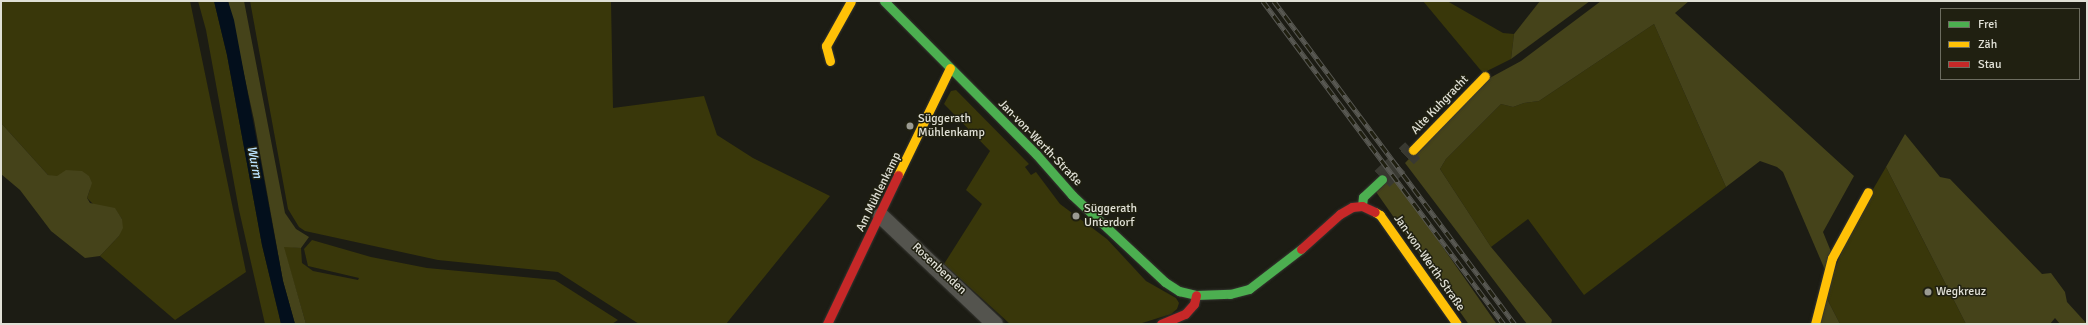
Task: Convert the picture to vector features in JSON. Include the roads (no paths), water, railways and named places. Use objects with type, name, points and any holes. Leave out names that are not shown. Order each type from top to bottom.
[{"type":"main road","points":[[830,61],[826,46],[851,1]]},
{"type":"main road","name":"Jan-von-Werth-Straße","points":[[884,1],[1036,154],[1072,195],[1156,274],[1179,291],[1196,295],[1230,294],[1249,289],[1284,264],[1340,214],[1352,207],[1362,206],[1380,215],[1457,324]]},
{"type":"main road","name":"Am Mühlenkamp","points":[[827,324],[881,216],[950,68]]},
{"type":"main road","name":"Alte Kuhgracht","points":[[1413,150],[1485,76]]},
{"type":"main road","points":[[1362,206],[1363,196],[1382,179]]},
{"type":"main road","points":[[1815,324],[1832,258],[1868,192]]},
{"type":"main road","points":[[1160,324],[1185,314],[1194,304],[1196,295]]},
{"type":"street","name":"Rosenbenden","points":[[881,216],[995,324]]},
{"type":"water","name":"Wurm","points":[[214,1],[228,1],[234,20],[283,281],[295,324],[281,324],[262,245],[227,55]]},
{"type":"tunnel","points":[[1382,179],[1413,150]]},
{"type":"railway","points":[[1263,1],[1504,324]]},
{"type":"railway","points":[[1274,1],[1515,324]]},
{"type":"place","name":"Süggerath Mühlenkamp","points":[[910,126]]},
{"type":"place","name":"Süggerath Unterdorf","points":[[1076,216]]},
{"type":"place","name":"Wegkreuz","points":[[1928,292]]}]
